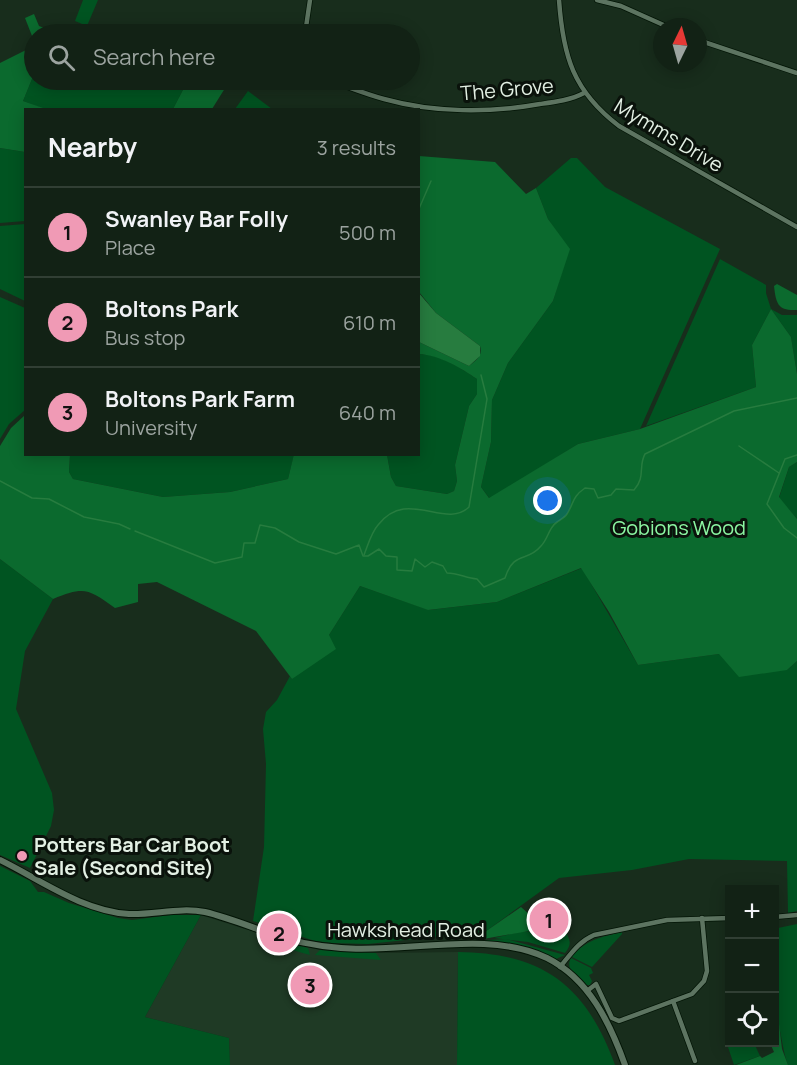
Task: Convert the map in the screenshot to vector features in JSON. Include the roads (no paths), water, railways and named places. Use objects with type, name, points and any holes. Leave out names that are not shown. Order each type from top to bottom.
[{"type":"street","points":[[306,24],[310,0]]},
{"type":"street","name":"Mymms Drive","points":[[559,0],[566,50],[573,71],[584,93],[597,108],[619,126],[797,227]]},
{"type":"street","points":[[597,0],[621,6],[653,20]]},
{"type":"street","points":[[707,43],[797,73]]},
{"type":"street","name":"The Grove","points":[[356,90],[383,99],[470,110],[518,108],[570,99],[584,93]]},
{"type":"street","name":"Hawkshead Road","points":[[0,860],[76,900],[120,913],[136,914],[178,910],[205,912],[299,943],[343,949],[382,950],[469,944],[496,945],[534,953],[560,967],[587,991],[609,1025],[625,1065]]},
{"type":"street","points":[[779,917],[797,915]]},
{"type":"street","points":[[592,976],[612,1018],[616,1020],[695,992],[706,976],[702,918]]},
{"type":"street","points":[[560,967],[575,947],[584,939],[594,935],[667,920],[725,918]]},
{"type":"street","points":[[587,991],[596,984]]},
{"type":"street","points":[[673,1001],[695,1061]]},
{"type":"waterway","points":[[420,206],[431,181]]},
{"type":"waterway","points":[[364,555],[376,528],[389,514],[401,509],[449,514],[459,513],[469,507],[487,399],[481,375]]},
{"type":"waterway","points":[[135,531],[215,563],[242,557],[244,543],[255,543],[260,525],[275,528],[299,542],[336,554],[359,545],[363,556],[368,556],[379,549],[386,556],[397,557],[397,570],[412,571],[415,559],[425,567],[432,562],[443,566],[447,573],[477,579],[484,587],[505,578],[512,564],[536,551],[543,544],[554,524],[566,516],[575,497],[585,488],[594,489],[598,498],[611,495],[616,489],[634,490],[640,481],[645,454],[734,411],[797,398]]},
{"type":"waterway","points":[[739,446],[779,473]]},
{"type":"waterway","points":[[797,455],[785,459],[767,504],[784,528],[797,538]]},
{"type":"waterway","points":[[0,481],[32,498],[49,499],[84,517],[119,524],[130,529]]},
{"type":"place","name":"Potters Bar Car Boot Sale (Second Site)","points":[[22,856]]},
{"type":"place","name":"Swanley Bar Folly","points":[[549,920]]},
{"type":"place","name":"Boltons Park","points":[[279,933]]},
{"type":"place","name":"Boltons Park Farm","points":[[310,985]]},
{"type":"park label","name":"Gobions Wood","points":[[679,527]]}]
